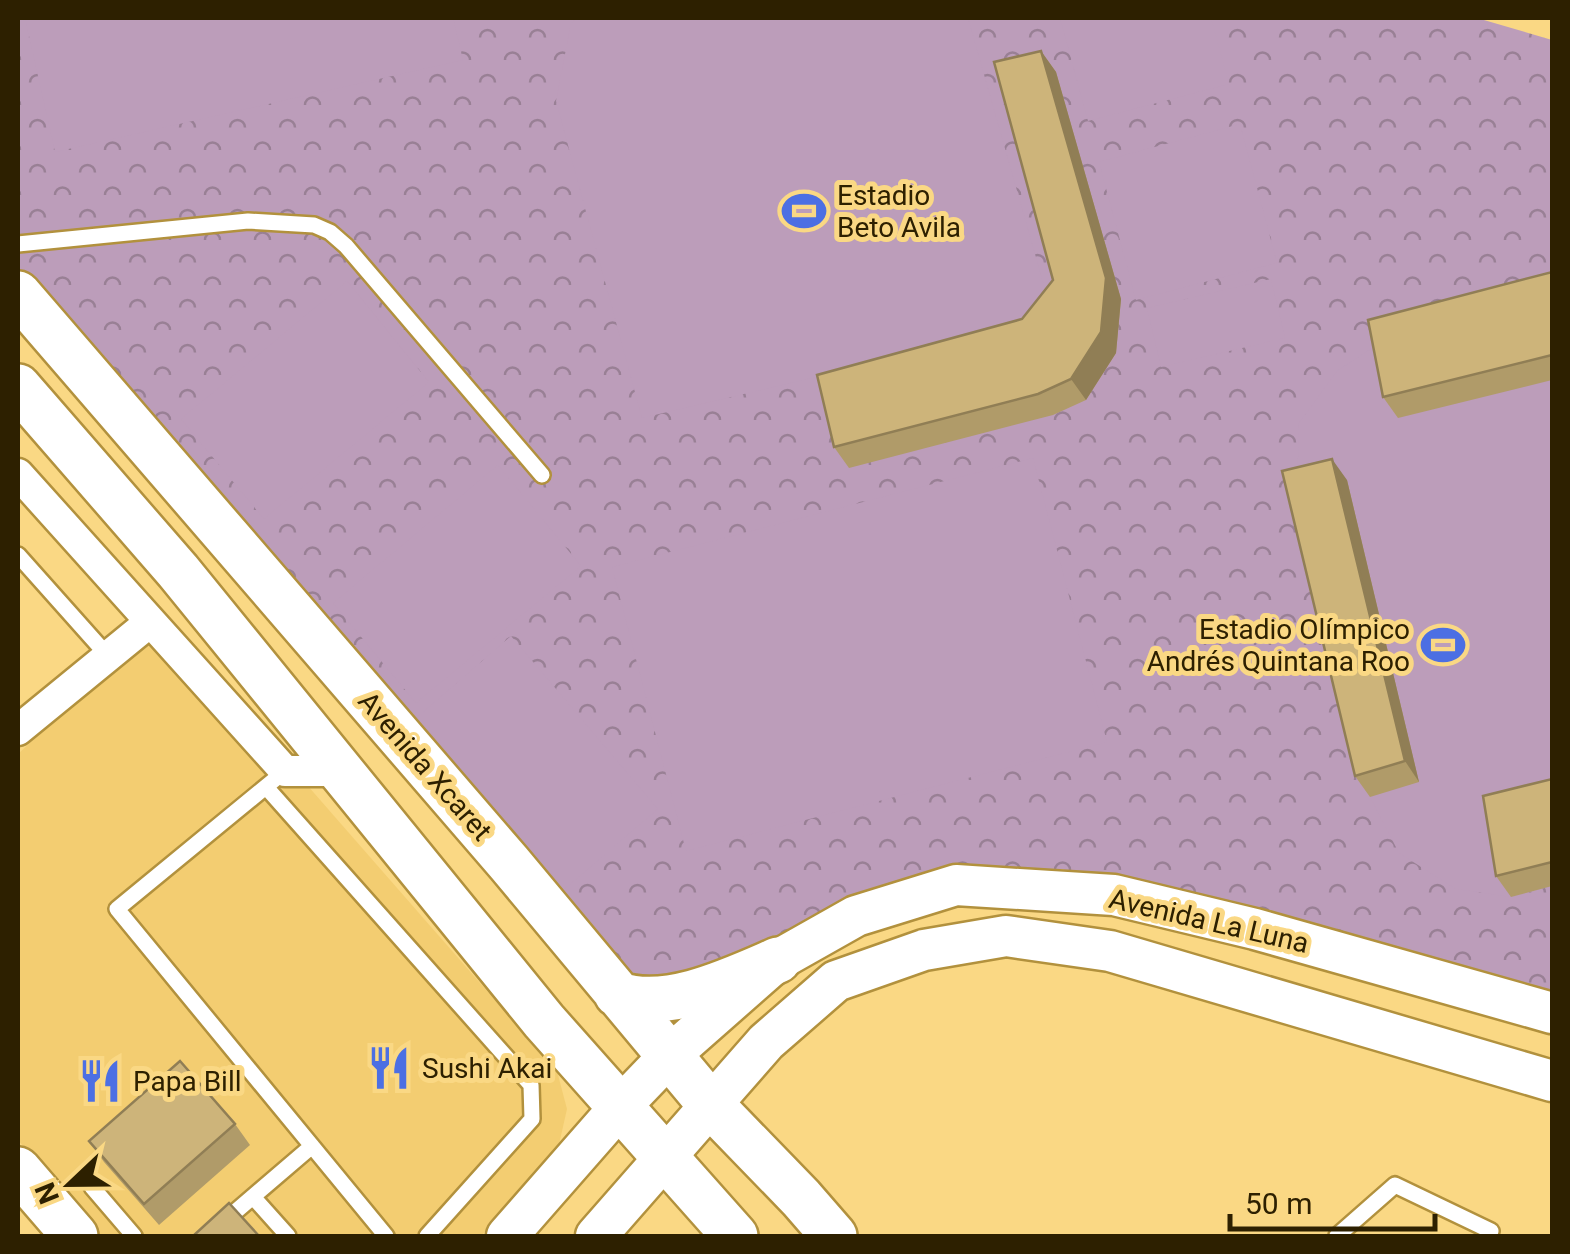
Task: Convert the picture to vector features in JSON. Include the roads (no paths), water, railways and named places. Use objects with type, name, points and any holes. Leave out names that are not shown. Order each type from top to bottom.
[{"type":"main road","name":"Avenida Xcaret","points":[[26,309],[509,862],[710,1104],[834,1236]]},
{"type":"main road","points":[[18,388],[178,571],[544,1021],[735,1236]]},
{"type":"main road","name":"Avenida La Luna","points":[[507,1236],[669,1056],[778,960],[856,916],[956,885],[1114,895],[1255,929],[1552,1013]]},
{"type":"main road","points":[[856,916],[880,966]]},
{"type":"main road","name":"Avenida La Luna","points":[[596,1236],[766,1042],[836,981],[924,950],[1006,936],[1110,951],[1552,1080]]},
{"type":"main road","points":[[617,994],[638,1002],[717,987],[778,960]]},
{"type":"main road","points":[[18,1170],[74,1236]]},
{"type":"street","points":[[18,474],[150,622],[276,779],[340,771]]},
{"type":"street","points":[[18,730],[150,622]]},
{"type":"lane","points":[[18,244],[248,220],[314,225],[346,246],[542,474]]},
{"type":"lane","points":[[18,555],[108,656]]},
{"type":"lane","points":[[386,1236],[117,909],[276,779],[531,1086],[532,1120],[427,1236]]},
{"type":"lane","points":[[207,1236],[312,1146]]},
{"type":"lane","points":[[1338,1236],[1396,1185],[1492,1231]]},
{"type":"lane","points":[[92,1186],[134,1236]]},
{"type":"lane","points":[[254,1198],[288,1236]]},
{"type":"place","name":"Estadio Beto Avila","points":[[804,211]]},
{"type":"place","name":"Estadio Olímpico Andrés Quintana Roo","points":[[1443,645]]},
{"type":"place","name":"Sushi Akai","points":[[389,1068]]},
{"type":"place","name":"Papa Bill","points":[[100,1081]]}]
